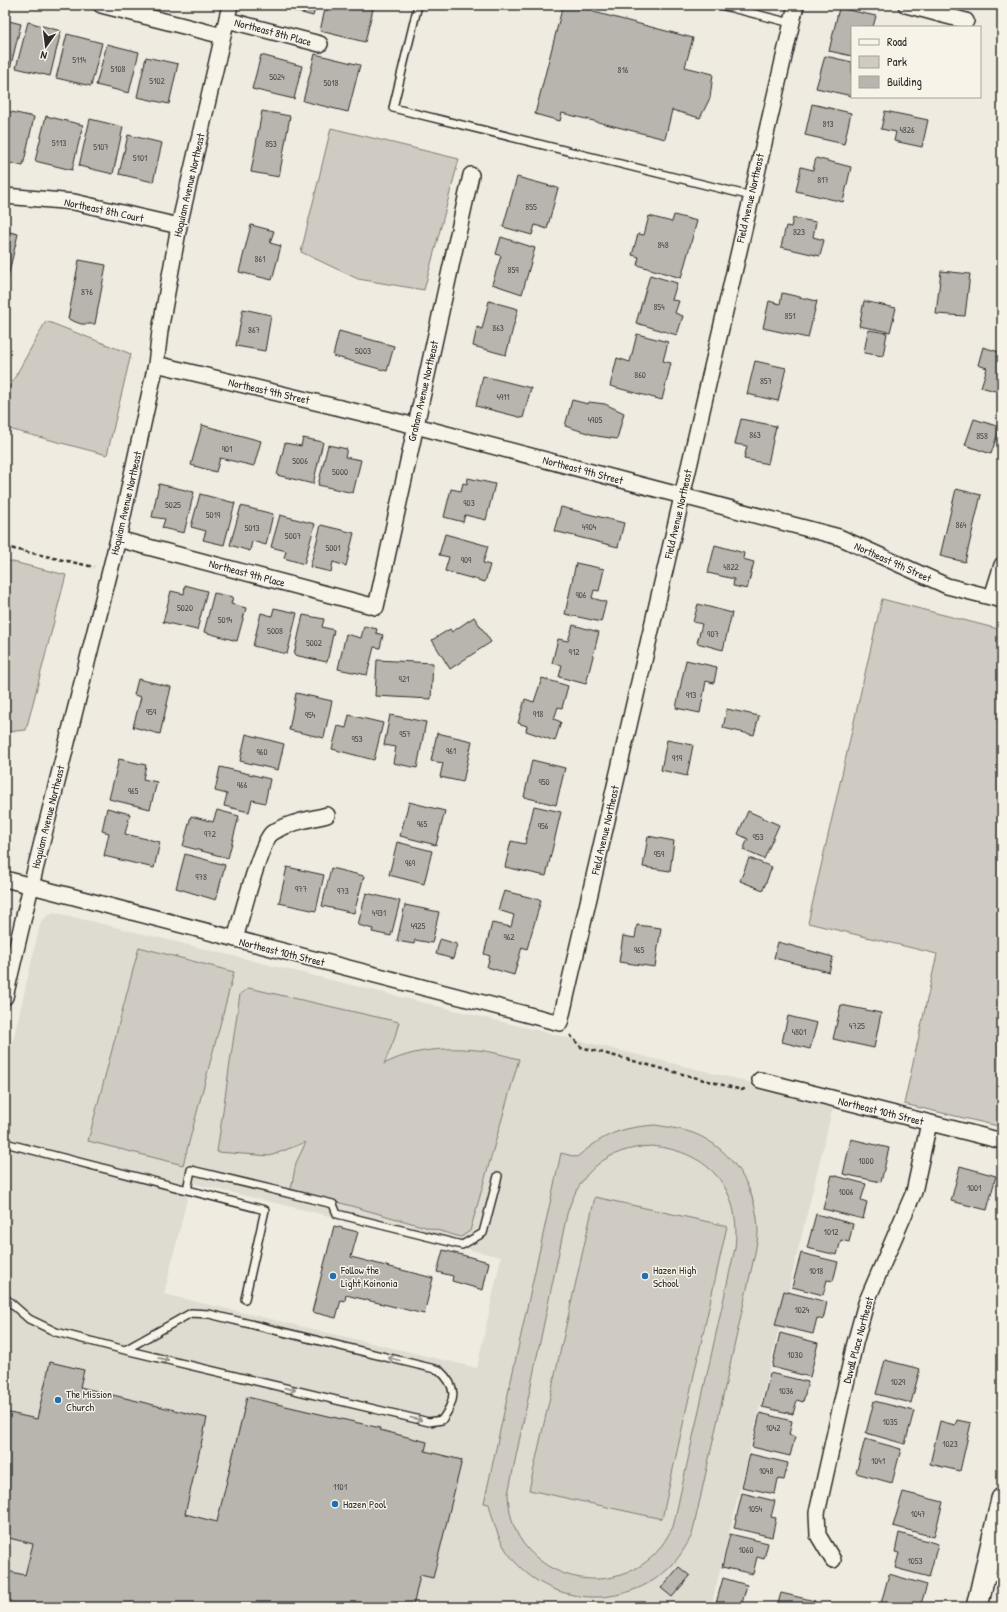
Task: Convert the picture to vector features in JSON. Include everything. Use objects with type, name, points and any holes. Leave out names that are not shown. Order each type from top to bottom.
[{"type":"main road","points":[[976,1607],[993,1576],[1002,1499]]},
{"type":"street","name":"Northeast 8th Place","points":[[101,5],[223,36]]},
{"type":"street","name":"Hoquiam Avenue Northeast","points":[[5,997],[31,886],[118,539],[156,364],[160,331],[179,226],[230,5]]},
{"type":"street","name":"Field Avenue Northeast","points":[[560,1023],[683,496],[750,196],[796,5]]},
{"type":"street","points":[[906,5],[966,21]]},
{"type":"street","name":"Northeast 8th Place","points":[[227,20],[320,44]]},
{"type":"street","name":"Graham Avenue Northeast","points":[[376,607],[472,175]]},
{"type":"street","name":"Northeast 8th Court","points":[[5,196],[74,202],[179,226]]},
{"type":"street","name":"Northeast 9th Street","points":[[156,364],[416,426],[839,537],[947,586],[997,598]]},
{"type":"street","name":"Northeast 9th Place","points":[[118,539],[376,607]]},
{"type":"street","points":[[997,598],[1002,565]]},
{"type":"street","points":[[235,939],[259,858],[270,834],[292,823],[327,815]]},
{"type":"street","name":"Northeast 10th Street","points":[[5,879],[560,1023]]},
{"type":"street","name":"Northeast 10th Street","points":[[760,1080],[929,1124],[1002,1141]]},
{"type":"street","name":"Duvall Place Northeast","points":[[833,1560],[818,1535],[817,1513],[855,1343],[866,1304],[914,1192],[929,1124]]},
{"type":"lane","points":[[418,5],[393,108],[750,196]]},
{"type":"lane","points":[[720,5],[792,22]]},
{"type":"lane","points":[[5,1143],[265,1210],[245,1299]]},
{"type":"lane","points":[[187,1190],[191,1170],[333,1204],[337,1214],[462,1244],[483,1233],[498,1176]]},
{"type":"lane","points":[[5,1298],[29,1319],[56,1332],[125,1350],[429,1422],[442,1420],[449,1410],[452,1398],[453,1388],[448,1378],[439,1370],[209,1314],[191,1312],[125,1350]]},
{"type":"path","points":[[5,547],[110,571]]},
{"type":"path","points":[[560,1023],[581,1047],[742,1090],[760,1080]]},
{"type":"shaded area","name":"Hazen High School","points":[[53,912],[834,1103],[711,1607],[5,1607],[5,1075],[41,921]],"holes":[[[191,1183],[501,1257],[477,1368],[164,1294]]]},
{"type":"green space","points":[[331,128],[459,159],[424,290],[358,279],[301,252]]},
{"type":"green space","points":[[46,321],[131,354],[107,455],[5,428],[5,395]]},
{"type":"green space","points":[[5,560],[66,575],[26,730],[5,732]]},
{"type":"green space","points":[[882,599],[1002,630],[1002,1127],[904,1104],[937,954],[808,923]]},
{"type":"green space","points":[[139,947],[234,972],[183,1165],[88,1141]]},
{"type":"green space","points":[[249,988],[399,1022],[394,1040],[384,1064],[406,1055],[442,1049],[465,1049],[493,1052],[519,1059],[470,1231],[461,1237],[291,1189],[296,1163],[306,1142],[270,1156],[217,1152],[240,994]]},
{"type":"green space","points":[[655,1125],[693,1133],[720,1149],[731,1160],[748,1187],[757,1217],[758,1237],[692,1535],[675,1562],[667,1570],[648,1583],[627,1592],[604,1597],[582,1596],[560,1592],[540,1582],[521,1568],[503,1545],[489,1504],[484,1503],[561,1153],[577,1157],[604,1138],[621,1130]],"holes":[[[651,1146],[672,1149],[690,1156],[705,1165],[718,1177],[727,1192],[733,1208],[736,1227],[735,1248],[673,1527],[654,1555],[639,1567],[622,1575],[604,1579],[586,1579],[568,1575],[551,1568],[536,1557],[523,1543],[516,1531],[512,1519],[508,1494],[567,1214],[572,1199],[587,1174],[608,1157],[635,1148]]]},
{"type":"green space","points":[[595,1197],[727,1226],[662,1519],[529,1490]]},
{"type":"building","points":[[272,5],[316,5],[313,16]]},
{"type":"building","points":[[326,5],[374,5],[365,42],[320,31]]},
{"type":"building","points":[[563,5],[592,5],[590,11],[693,38],[685,67],[713,74],[710,98],[700,118],[672,110],[665,139],[562,113],[560,121],[535,114]]},
{"type":"building","points":[[839,8],[876,16],[873,26],[851,26],[851,56],[829,51]]},
{"type":"building","points":[[5,20],[21,24],[9,73],[5,72]]},
{"type":"building","points":[[28,22],[61,31],[50,76],[16,68]]},
{"type":"building","points":[[67,34],[102,43],[91,86],[56,78]]},
{"type":"building","points":[[107,44],[139,52],[129,93],[96,85]]},
{"type":"building","points":[[315,54],[360,65],[348,112],[303,101]]},
{"type":"building","points":[[261,55],[302,66],[294,99],[252,89]]},
{"type":"building","points":[[825,56],[851,62],[851,96],[816,88]]},
{"type":"building","points":[[146,57],[178,64],[169,104],[137,97]]},
{"type":"building","points":[[812,104],[851,113],[844,144],[805,135]]},
{"type":"building","points":[[7,111],[34,117],[23,166],[5,162],[5,122]]},
{"type":"building","points":[[262,111],[290,116],[279,177],[251,172]]},
{"type":"building","points":[[885,111],[928,120],[922,147],[894,141],[896,132],[881,129]]},
{"type":"building","points":[[46,116],[83,125],[72,170],[35,161]]},
{"type":"building","points":[[90,119],[123,127],[113,174],[79,166]]},
{"type":"building","points":[[128,135],[162,143],[153,182],[119,174]]},
{"type":"building","points":[[816,158],[851,167],[843,202],[796,191],[801,167],[813,170]]},
{"type":"building","points":[[517,177],[558,188],[547,229],[535,225],[532,235],[503,227]]},
{"type":"building","points":[[674,215],[697,221],[681,278],[637,265],[639,257],[632,255],[638,234],[644,235],[649,216],[672,222]]},
{"type":"building","points":[[793,218],[816,222],[813,237],[824,240],[820,256],[781,247],[786,226],[791,227]]},
{"type":"building","points":[[251,225],[274,231],[270,243],[281,246],[272,280],[239,272]]},
{"type":"building","points":[[5,231],[18,234],[7,281],[5,280]]},
{"type":"building","points":[[501,237],[535,248],[522,294],[492,284],[501,256],[496,254]]},
{"type":"building","points":[[79,260],[106,265],[95,324],[81,324],[68,319]]},
{"type":"building","points":[[941,271],[970,274],[965,316],[936,314]]},
{"type":"building","points":[[650,275],[677,283],[672,300],[679,301],[675,313],[683,316],[677,335],[636,323]]},
{"type":"building","points":[[782,293],[817,301],[808,338],[763,328],[769,301],[780,304]]},
{"type":"building","points":[[489,301],[518,309],[506,355],[473,346],[477,327],[482,329]]},
{"type":"building","points":[[864,301],[896,308],[890,332],[859,326]]},
{"type":"building","points":[[243,309],[271,315],[265,351],[236,346]]},
{"type":"building","points":[[868,330],[887,333],[883,356],[864,353]]},
{"type":"building","points":[[339,331],[394,346],[387,371],[333,356]]},
{"type":"building","points":[[637,334],[668,342],[663,361],[671,363],[662,400],[610,386],[617,358],[630,362]]},
{"type":"building","points":[[983,347],[1002,353],[1002,393],[981,387],[987,368],[978,365]]},
{"type":"building","points":[[755,361],[786,368],[778,401],[747,394]]},
{"type":"building","points":[[483,376],[531,388],[523,418],[476,406]]},
{"type":"building","points":[[572,400],[588,404],[589,402],[605,404],[624,413],[617,439],[597,436],[565,426]]},
{"type":"building","points":[[741,419],[776,426],[768,464],[744,459],[747,446],[735,444]]},
{"type":"building","points":[[974,419],[1000,427],[991,454],[965,445]]},
{"type":"building","points":[[202,425],[261,441],[254,466],[220,458],[216,472],[191,465]]},
{"type":"building","points":[[303,438],[323,442],[313,484],[277,475],[285,443],[301,446]]},
{"type":"building","points":[[328,445],[347,449],[345,457],[361,460],[353,493],[318,485]]},
{"type":"building","points":[[468,478],[495,484],[486,520],[465,515],[463,522],[444,517],[451,489],[461,491],[463,483],[467,484]]},
{"type":"building","points":[[159,484],[194,492],[184,533],[162,528],[165,519],[152,517]]},
{"type":"building","points":[[956,489],[981,495],[965,562],[940,556]]},
{"type":"building","points":[[200,494],[235,503],[224,545],[203,540],[206,531],[191,527]]},
{"type":"building","points":[[241,506],[273,514],[266,545],[252,541],[250,551],[230,545]]},
{"type":"building","points":[[561,507],[624,523],[618,547],[554,531]]},
{"type":"building","points":[[280,515],[315,524],[304,564],[284,558],[286,551],[271,547]]},
{"type":"building","points":[[321,525],[354,533],[346,566],[333,562],[331,572],[310,567]]},
{"type":"building","points":[[445,534],[488,546],[483,563],[490,565],[485,582],[445,571],[449,557],[439,555]]},
{"type":"building","points":[[715,545],[744,553],[743,559],[754,562],[747,589],[733,586],[734,579],[708,573]]},
{"type":"building","points":[[576,563],[604,569],[599,591],[594,590],[592,598],[606,602],[601,622],[565,614]]},
{"type":"building","points":[[185,585],[207,591],[197,630],[163,622],[171,591],[184,594]]},
{"type":"building","points":[[214,593],[233,597],[231,604],[246,608],[237,641],[204,632]]},
{"type":"building","points":[[698,604],[732,613],[723,650],[697,643],[702,624],[693,622]]},
{"type":"building","points":[[274,608],[297,613],[287,654],[253,646],[261,613],[272,616]]},
{"type":"building","points":[[303,615],[324,619],[322,627],[334,630],[327,662],[294,655]]},
{"type":"building","points":[[474,617],[491,642],[450,669],[432,640],[450,629],[452,632]]},
{"type":"building","points":[[573,625],[599,632],[586,684],[559,677],[562,665],[552,663],[558,639],[568,641]]},
{"type":"building","points":[[364,626],[377,629],[376,633],[383,635],[380,648],[374,647],[367,675],[338,669],[346,634],[361,638]]},
{"type":"building","points":[[377,660],[433,663],[431,699],[375,696]]},
{"type":"building","points":[[686,660],[717,667],[714,683],[706,681],[700,713],[676,708]]},
{"type":"building","points":[[542,678],[568,686],[562,708],[558,707],[554,719],[561,722],[555,741],[526,731],[527,726],[518,723],[525,699],[534,702]]},
{"type":"building","points":[[138,679],[171,687],[160,734],[133,727],[141,697],[134,695]]},
{"type":"building","points":[[296,693],[332,701],[324,738],[289,730]]},
{"type":"building","points":[[727,709],[759,716],[754,735],[723,728]]},
{"type":"building","points":[[349,715],[383,723],[374,760],[332,749],[338,726],[346,728]]},
{"type":"building","points":[[390,715],[426,722],[417,768],[393,763],[396,747],[384,745]]},
{"type":"building","points":[[437,733],[472,741],[463,782],[440,777],[443,763],[431,761]]},
{"type":"building","points":[[246,734],[284,744],[278,770],[240,761]]},
{"type":"building","points":[[667,740],[693,745],[687,776],[661,770]]},
{"type":"building","points":[[119,759],[146,765],[143,779],[157,782],[150,809],[109,799]]},
{"type":"building","points":[[532,760],[565,768],[556,805],[524,797]]},
{"type":"building","points":[[220,767],[270,779],[265,803],[252,800],[249,812],[224,806],[227,794],[215,791]]},
{"type":"building","points":[[409,802],[445,811],[436,845],[400,836]]},
{"type":"building","points":[[534,806],[561,812],[546,876],[505,867],[511,841],[525,844]]},
{"type":"building","points":[[107,808],[130,814],[125,834],[160,842],[154,868],[104,856],[109,833],[102,831]]},
{"type":"building","points":[[217,810],[239,816],[228,858],[183,846],[191,816],[213,822]]},
{"type":"building","points":[[748,811],[779,825],[764,859],[743,850],[748,839],[738,834]]},
{"type":"building","points":[[648,836],[674,841],[670,871],[643,867]]},
{"type":"building","points":[[397,842],[432,851],[424,884],[389,875]]},
{"type":"building","points":[[185,854],[225,865],[216,900],[176,888]]},
{"type":"building","points":[[749,858],[772,867],[763,890],[740,881]]},
{"type":"building","points":[[287,867],[324,875],[316,911],[279,903]]},
{"type":"building","points":[[331,868],[364,876],[354,913],[322,906]]},
{"type":"building","points":[[504,891],[541,900],[527,949],[522,947],[514,975],[487,967],[490,956],[484,954],[492,923],[511,927],[514,915],[498,910]]},
{"type":"building","points":[[366,893],[400,901],[391,936],[372,932],[373,929],[358,925]]},
{"type":"building","points":[[405,905],[439,912],[432,943],[415,940],[414,944],[397,941]]},
{"type":"building","points":[[637,925],[661,928],[655,967],[619,962],[623,936],[635,938]]},
{"type":"building","points":[[440,939],[457,944],[453,959],[436,954]]},
{"type":"building","points":[[778,942],[833,957],[829,972],[774,958]]},
{"type":"building","points":[[841,1005],[881,1013],[874,1048],[833,1039]]},
{"type":"building","points":[[788,1016],[817,1023],[810,1049],[782,1042]]},
{"type":"building","points":[[851,1139],[889,1148],[881,1182],[843,1174]]},
{"type":"building","points":[[960,1166],[996,1176],[987,1210],[951,1201]]},
{"type":"building","points":[[832,1175],[866,1184],[861,1200],[867,1202],[863,1219],[823,1209]]},
{"type":"building","points":[[816,1214],[853,1224],[849,1242],[841,1240],[837,1255],[807,1248]]},
{"type":"building","points":[[334,1226],[358,1232],[351,1257],[433,1278],[424,1314],[346,1295],[345,1301],[341,1300],[336,1318],[312,1312]]},
{"type":"building","points":[[443,1250],[489,1262],[483,1290],[452,1281],[453,1276],[437,1272]]},
{"type":"building","points":[[801,1253],[838,1262],[833,1281],[827,1280],[823,1295],[792,1287]]},
{"type":"building","points":[[784,1291],[827,1302],[823,1320],[817,1318],[813,1334],[775,1325]]},
{"type":"building","points":[[780,1333],[818,1343],[810,1377],[772,1367]]},
{"type":"building","points":[[885,1360],[920,1369],[911,1403],[876,1394]]},
{"type":"building","points":[[50,1362],[84,1370],[80,1387],[207,1418],[185,1514],[217,1522],[247,1397],[380,1428],[380,1430],[427,1442],[425,1451],[462,1460],[433,1578],[420,1575],[413,1607],[378,1607],[357,1602],[349,1607],[5,1607],[5,1579],[7,1571],[25,1575],[33,1544],[5,1537],[5,1412],[37,1419]]},
{"type":"building","points":[[770,1373],[808,1382],[803,1402],[797,1400],[793,1414],[762,1407]]},
{"type":"building","points":[[874,1401],[914,1411],[905,1444],[866,1433]]},
{"type":"building","points":[[760,1413],[792,1421],[789,1435],[795,1437],[790,1456],[752,1447]]},
{"type":"building","points":[[957,1420],[971,1423],[960,1471],[930,1464],[940,1421],[955,1425]]},
{"type":"building","points":[[865,1439],[901,1449],[892,1483],[856,1473]]},
{"type":"building","points":[[750,1454],[788,1463],[784,1480],[778,1479],[775,1494],[742,1487]]},
{"type":"building","points":[[903,1492],[943,1502],[934,1537],[893,1526]]},
{"type":"building","points":[[742,1493],[775,1501],[771,1517],[776,1518],[772,1537],[734,1528]]},
{"type":"building","points":[[899,1533],[938,1544],[929,1577],[895,1568],[899,1553],[895,1552]]},
{"type":"building","points":[[730,1534],[768,1543],[764,1559],[757,1557],[753,1574],[722,1567]]},
{"type":"building","points":[[679,1567],[690,1576],[672,1597],[661,1588]]},
{"type":"building","points":[[889,1574],[927,1585],[920,1607],[880,1607]]},
{"type":"building","points":[[723,1578],[747,1585],[741,1607],[715,1607]]},
{"type":"building","points":[[781,1593],[815,1601],[813,1607],[777,1607]]},
{"type":"building","points":[[829,1603],[846,1607],[828,1607]]},
{"type":"place","name":"Follow the Light Koinonia","points":[[333,1276]]},
{"type":"place","name":"Hazen High School","points":[[645,1276]]},
{"type":"place","name":"The Mission Church","points":[[58,1400]]},
{"type":"place","name":"Hazen Pool","points":[[335,1504]]}]
